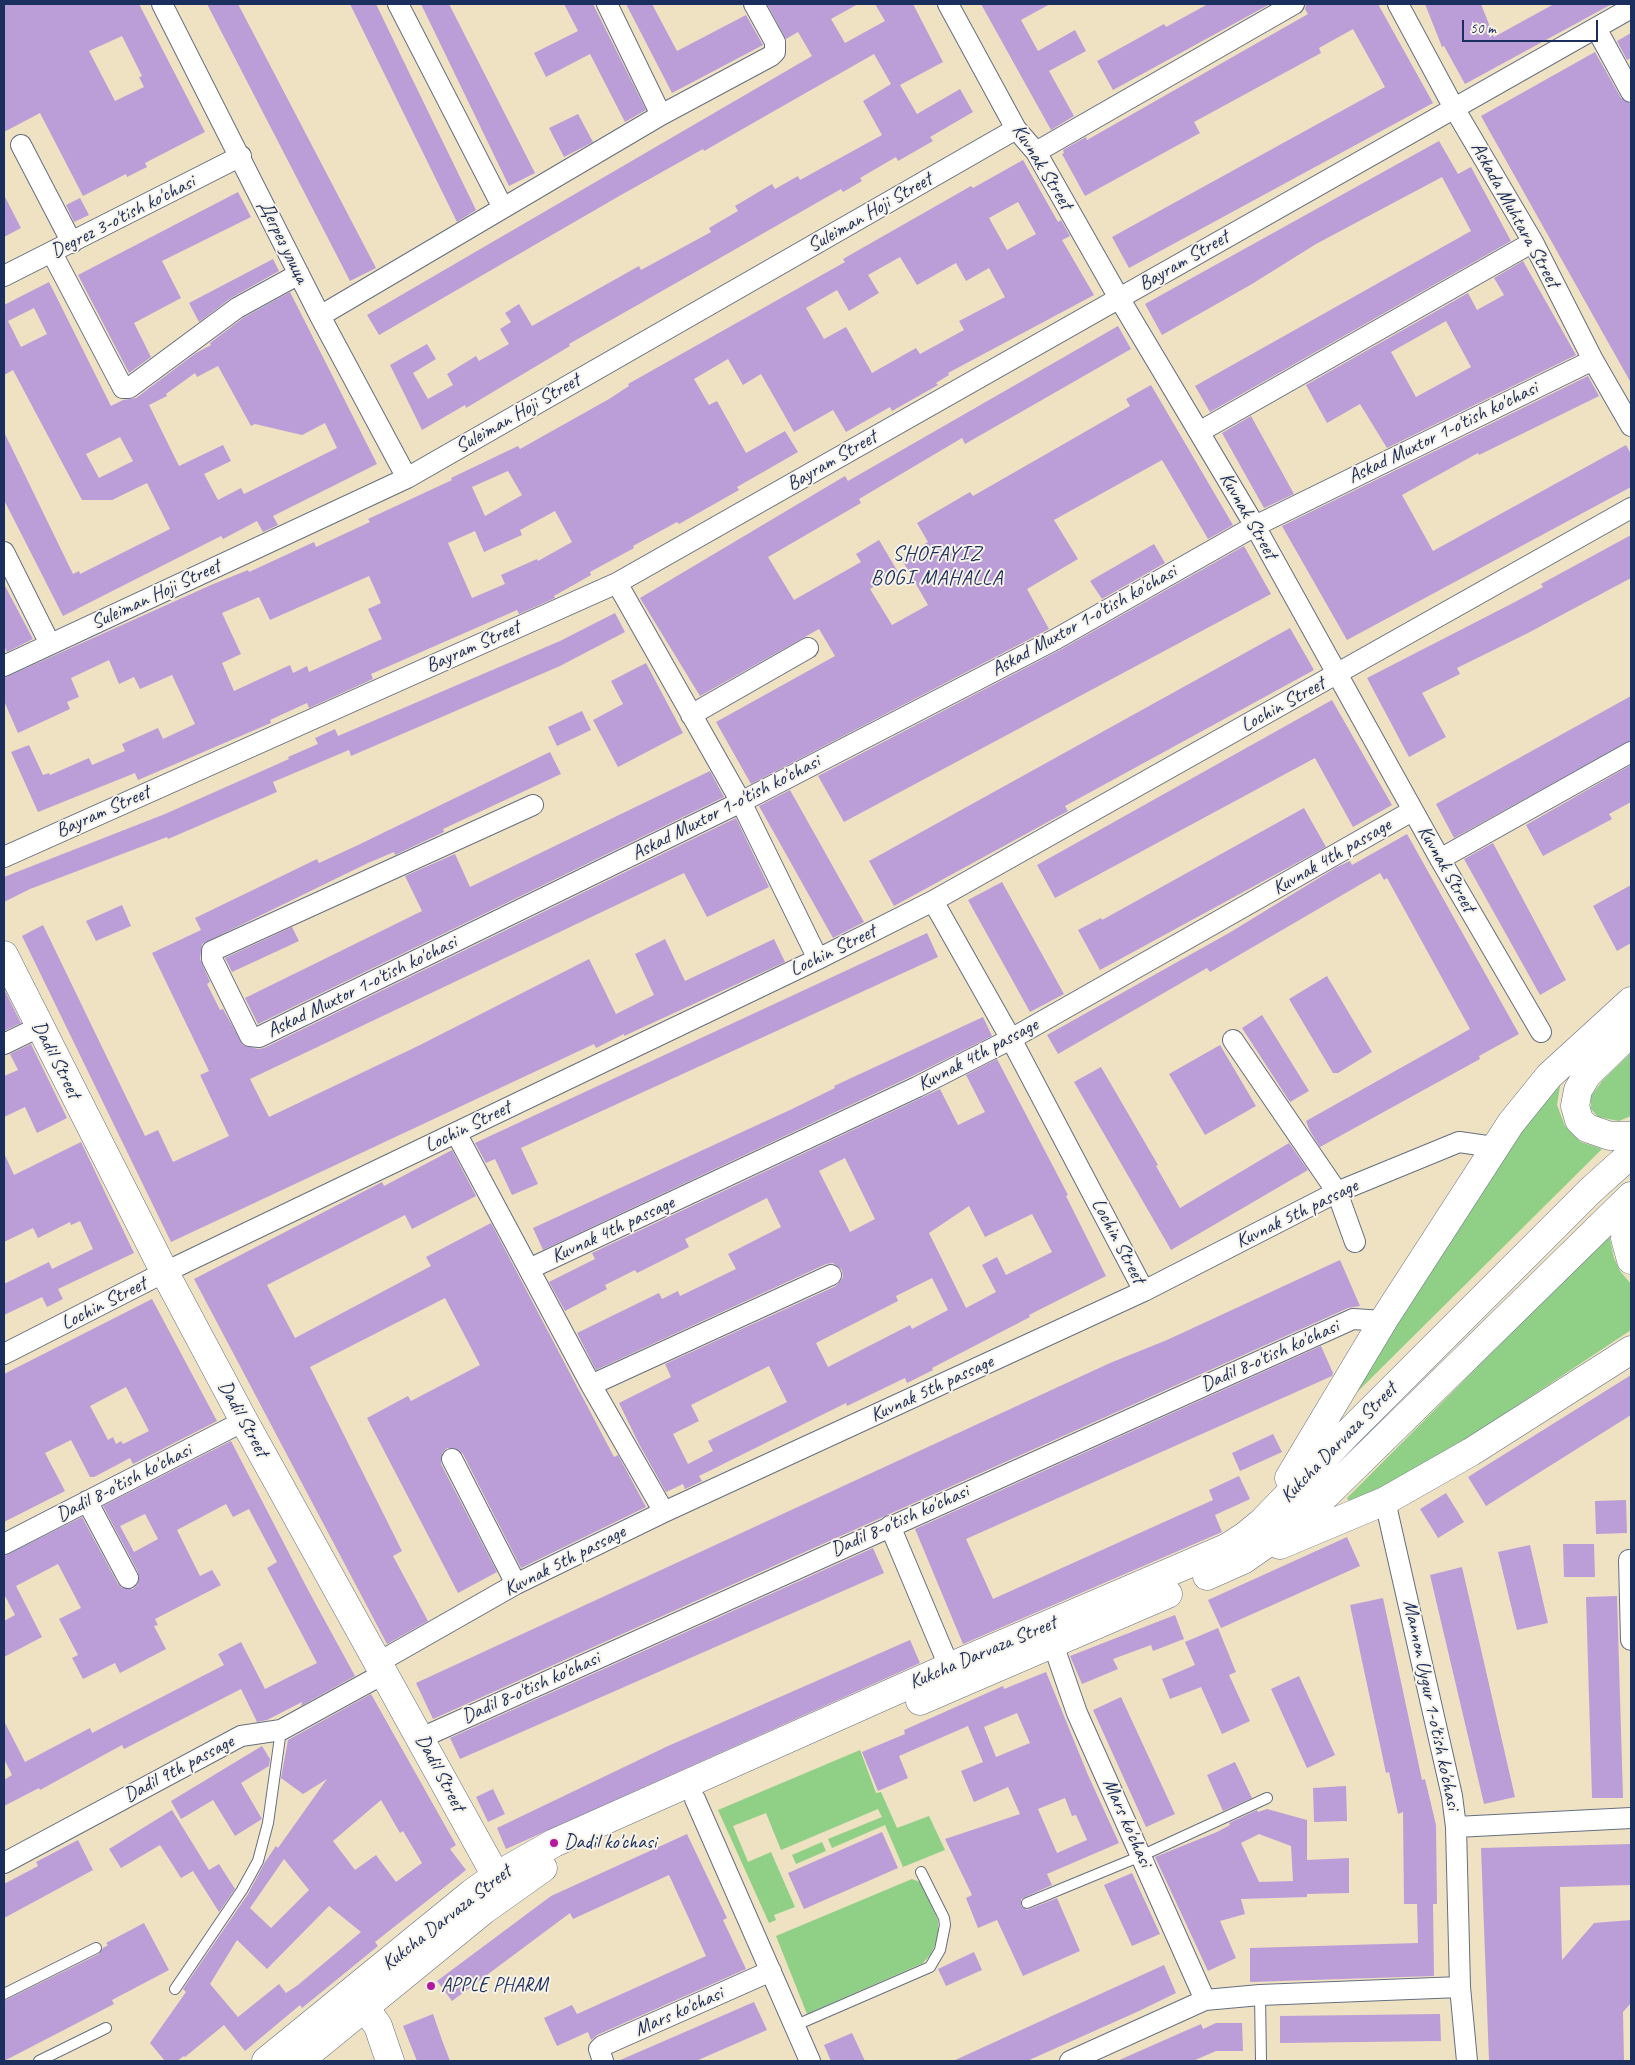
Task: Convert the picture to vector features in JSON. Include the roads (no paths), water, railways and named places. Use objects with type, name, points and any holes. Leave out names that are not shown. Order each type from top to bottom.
[{"type":"main road","name":"Dadil Street","points":[[4,954],[39,1027],[244,1421],[501,1884]]},
{"type":"main road","points":[[1262,1522],[1384,1321],[1494,1147],[1528,1099],[1549,1076],[1631,1001]]},
{"type":"main road","points":[[1631,1032],[1587,1075],[1578,1090],[1575,1106],[1579,1120],[1587,1128],[1610,1136],[1631,1136]]},
{"type":"main road","name":"Kukcha Darvaza Street","points":[[1050,1635],[1228,1546],[1245,1536],[1262,1522],[1369,1411],[1591,1190],[1631,1154]]},
{"type":"main road","name":"Kukcha Darvaza Street","points":[[300,2061],[358,2000],[472,1893],[501,1884],[562,1857],[691,1791],[953,1676],[1050,1635],[1244,1560],[1283,1532],[1324,1497],[1631,1196]]},
{"type":"main road","points":[[1631,1214],[1625,1238],[1631,1260]]},
{"type":"main road","points":[[1244,1560],[1385,1502],[1471,1452],[1631,1350]]},
{"type":"main road","points":[[358,2000],[378,2026],[390,2061]]},
{"type":"main road","name":"Kukcha Darvaza Street","points":[[266,2061],[358,2000]]},
{"type":"street","name":"Дегрез улица","points":[[162,4],[241,156],[320,316],[407,478]]},
{"type":"street","points":[[398,4],[503,208]]},
{"type":"street","points":[[607,4],[661,115]]},
{"type":"street","points":[[320,316],[661,115],[775,52],[775,42],[754,4]]},
{"type":"street","name":"Kuvnаk Street","points":[[948,4],[1016,129],[1036,152],[1119,298],[1255,526],[1412,811],[1541,1032]]},
{"type":"street","points":[[1036,152],[1294,4]]},
{"type":"street","name":"Askada Muhtara Street","points":[[1398,4],[1454,108],[1533,242],[1593,360],[1631,426]]},
{"type":"street","name":"Bayram Street","points":[[4,857],[617,583],[1631,8]]},
{"type":"street","points":[[1596,28],[1631,92]]},
{"type":"street","name":"Suleiman Hoji Street","points":[[4,666],[407,478],[1016,129]]},
{"type":"street","points":[[20,145],[72,243]]},
{"type":"street","name":"Degrez 3-o'tish ko'chasi","points":[[4,276],[241,156]]},
{"type":"street","points":[[1199,432],[1533,242]]},
{"type":"street","points":[[52,253],[123,388],[129,388],[237,308],[299,274]]},
{"type":"street","name":"Askad Muxtor 1-o'tish ko'chasi","points":[[533,805],[212,951],[212,959],[250,1036],[259,1037],[741,802],[1056,639],[1255,526],[1593,360]]},
{"type":"street","name":"Lochin Street","points":[[4,1354],[165,1272],[933,902],[1631,508]]},
{"type":"street","points":[[4,552],[50,644]]},
{"type":"street","points":[[617,583],[741,802],[818,959]]},
{"type":"street","points":[[691,716],[808,648]]},
{"type":"street","points":[[1440,859],[1631,752]]},
{"type":"street","name":"Kuvnak 4th passage","points":[[529,1269],[916,1088],[1011,1039],[1412,811]]},
{"type":"street","name":"Lochin Street","points":[[933,902],[1011,1039],[1144,1291]]},
{"type":"street","points":[[4,1044],[39,1027]]},
{"type":"street","points":[[1233,1040],[1336,1192],[1355,1242]]},
{"type":"street","points":[[456,1132],[591,1385],[664,1512]]},
{"type":"street","name":"Kuvnak 5th passage","points":[[382,1668],[516,1584],[664,1512],[1144,1291],[1336,1192],[1459,1142],[1494,1147]]},
{"type":"street","points":[[591,1385],[831,1275]]},
{"type":"street","name":"Dadil 8-o'tish ko'chasi","points":[[421,1738],[1353,1319],[1384,1321]]},
{"type":"street","name":"Dadil 8-o'tish ko'chasi","points":[[4,1544],[244,1421]]},
{"type":"street","points":[[452,1458],[516,1584]]},
{"type":"street","points":[[87,1501],[128,1578]]},
{"type":"street","name":"Mannon Uygur 1-o'tish ko'chasi","points":[[1385,1502],[1447,1766],[1456,1827],[1460,1987],[1467,2061]]},
{"type":"street","points":[[890,1526],[953,1676]]},
{"type":"street","points":[[1629,1560],[1631,1640]]},
{"type":"street","name":"Mars ko'chasi","points":[[1050,1635],[1077,1713],[1205,2000]]},
{"type":"street","name":"Dadil 9th passage","points":[[4,1863],[241,1736],[281,1730],[382,1668]]},
{"type":"street","points":[[691,1791],[810,2061]]},
{"type":"street","points":[[1456,1827],[1631,1818]]},
{"type":"street","name":"Mars ko'chasi","points":[[603,2061],[599,2049],[602,2046],[771,1972]]},
{"type":"street","points":[[1070,2061],[1205,2000],[1260,1995],[1460,1987]]},
{"type":"lane","points":[[175,1989],[242,1890],[258,1861],[268,1823],[281,1730]]},
{"type":"lane","points":[[1027,1903],[1141,1856],[1267,1798]]},
{"type":"lane","points":[[794,2026],[930,1967],[940,1950],[945,1925],[944,1918],[921,1872]]},
{"type":"lane","points":[[4,1994],[96,1948]]},
{"type":"lane","points":[[1260,1995],[1261,2061]]},
{"type":"lane","points":[[39,2061],[106,2028]]},
{"type":"place","name":"Dadil ko'chasi","points":[[554,1843]]},
{"type":"place","name":"APPLE PHARM","points":[[431,1986]]},
{"type":"district","name":"SHOFAYIZ BOGI MAHALLA","points":[[937,566]]}]
